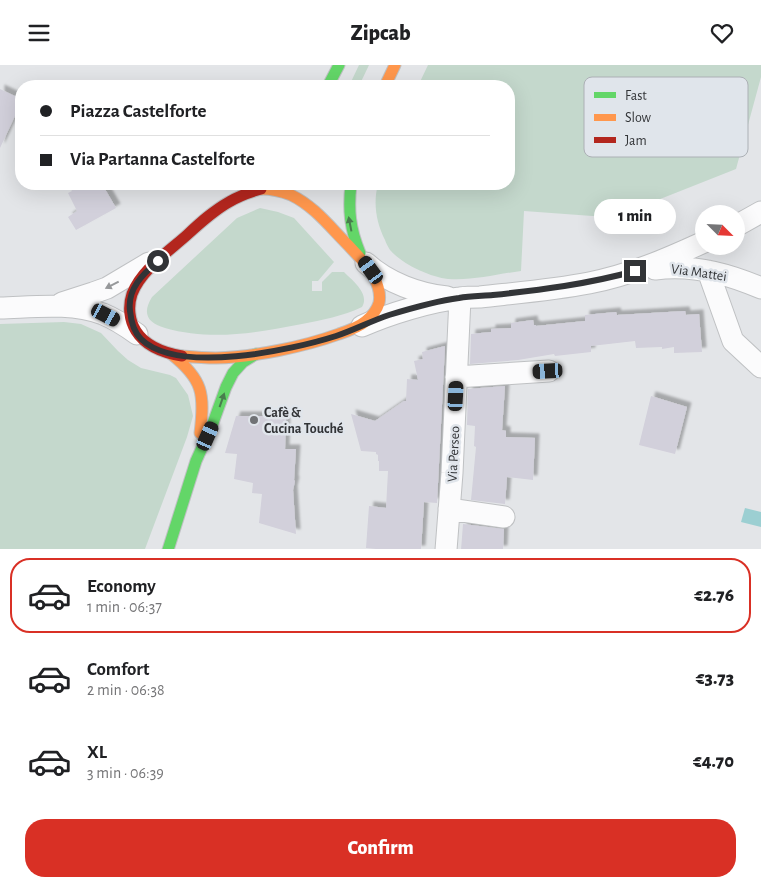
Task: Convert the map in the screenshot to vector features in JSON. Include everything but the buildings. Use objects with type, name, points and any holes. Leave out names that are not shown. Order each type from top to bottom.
[{"type":"street","points":[[331,80],[339,65]]},
{"type":"street","points":[[388,80],[395,65]]},
{"type":"street","points":[[238,190],[147,271],[133,289],[129,308],[133,326],[142,339],[154,347],[171,353],[216,358],[256,354],[336,336],[373,321],[415,308],[460,298],[557,288],[596,281],[635,271],[695,246]]},
{"type":"street","points":[[214,210],[232,199],[256,190]]},
{"type":"street","points":[[270,190],[279,191],[296,198],[308,206],[376,271],[402,285],[429,294],[460,298]]},
{"type":"street","points":[[350,190],[348,213],[350,228],[364,261],[375,277],[379,299],[372,318],[362,326]]},
{"type":"street","points":[[745,221],[761,212]]},
{"type":"street","points":[[49,306],[107,288],[169,251]]},
{"type":"street","name":"Via Mattei","points":[[635,271],[682,267],[727,275],[761,288]]},
{"type":"street","points":[[708,271],[733,341],[761,367]]},
{"type":"street","name":"Via Perseo","points":[[446,549],[452,473],[460,298]]},
{"type":"street","points":[[0,308],[76,307],[106,315],[137,333]]},
{"type":"street","points":[[171,353],[181,361],[197,380],[201,390],[203,413],[196,461]]},
{"type":"street","points":[[168,549],[196,461],[226,387],[233,373],[256,354]]},
{"type":"street","points":[[456,377],[548,371]]},
{"type":"street","points":[[449,509],[504,517]]},
{"type":"green space","points":[[359,65],[369,65],[362,80],[352,80]]},
{"type":"green space","points":[[428,65],[761,65],[761,77],[748,125],[748,77],[584,77],[584,157],[739,157],[736,169],[640,207],[606,217],[524,211],[521,271],[457,279],[441,278],[425,273],[409,265],[390,250],[386,244],[378,219],[376,205],[377,190],[515,190],[515,80],[421,80]]},
{"type":"green space","points":[[260,208],[294,218],[334,262],[318,281],[312,281],[312,291],[322,291],[322,282],[332,272],[344,272],[362,293],[364,302],[362,307],[317,321],[251,333],[216,335],[182,332],[159,326],[150,320],[147,308],[152,297],[237,218]]},
{"type":"green space","points":[[64,322],[81,324],[101,333],[128,360],[141,368],[176,378],[188,395],[193,416],[145,549],[0,549],[0,324]]},
{"type":"water","points":[[745,508],[761,512],[761,527],[741,522]]},
{"type":"traffic: fast","points":[[331,80],[339,65]]},
{"type":"traffic: fast","points":[[351,190],[351,219],[360,253]]},
{"type":"traffic: fast","points":[[168,549],[196,461],[226,387],[233,373],[243,362],[256,354]]},
{"type":"traffic: slow","points":[[388,80],[395,65]]},
{"type":"traffic: slow","points":[[182,356],[231,357],[294,347],[353,329],[366,321],[377,308],[380,300],[377,283],[362,260],[307,205],[291,195],[272,190]]},
{"type":"traffic: slow","points":[[171,354],[190,371],[199,388],[202,408],[200,433]]},
{"type":"traffic: jam","points":[[182,356],[150,345],[136,331],[131,318],[130,308],[132,294],[136,285],[148,269],[207,217],[233,200],[258,190]]},
{"type":"place","name":"Cafè & Cucina Touché","points":[[254,420]]},
{"type":"route","points":[[158,261],[138,281],[130,299],[130,316],[137,333],[148,344],[161,350],[187,356],[216,358],[256,354],[317,341],[336,336],[390,315],[447,300],[557,288],[588,283],[635,271]]}]
